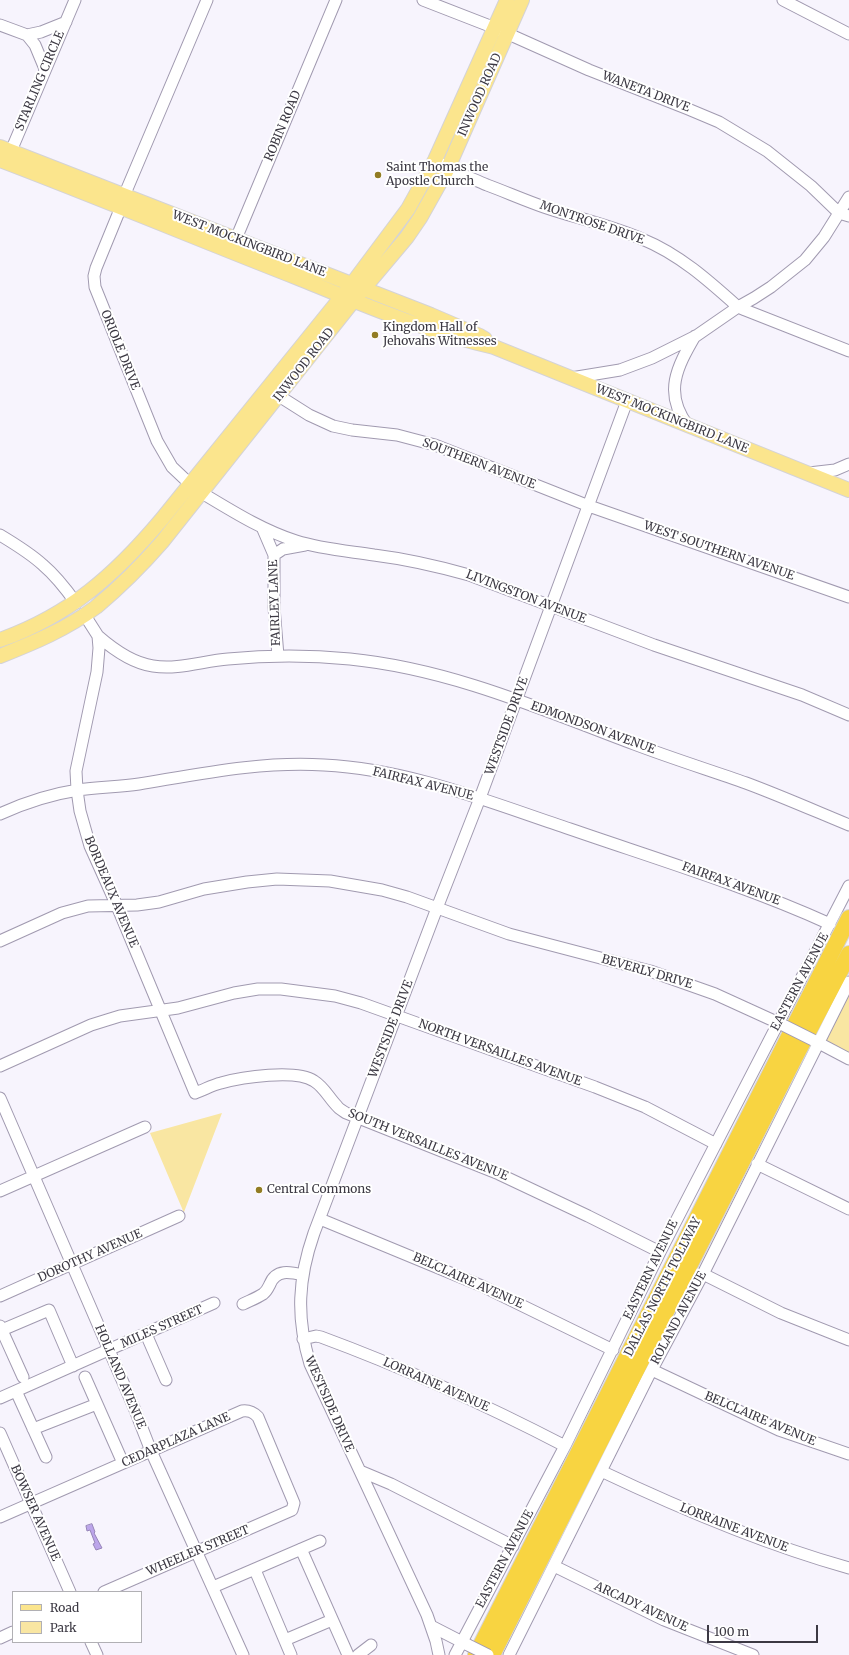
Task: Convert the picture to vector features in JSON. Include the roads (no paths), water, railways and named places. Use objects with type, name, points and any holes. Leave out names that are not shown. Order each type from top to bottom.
[{"type":"highway","name":"DALLAS NORTH TOLLWAY","points":[[468,1647],[849,918]]},
{"type":"highway","name":"DALLAS NORTH TOLLWAY","points":[[492,1655],[795,1057],[849,954]]},
{"type":"main road","name":"INWOOD ROAD","points":[[358,286],[408,209],[435,160],[507,0]]},
{"type":"main road","name":"INWOOD ROAD","points":[[0,640],[44,622],[81,599],[131,555],[358,286],[407,237],[420,218],[448,168],[522,0]]},
{"type":"main road","name":"WEST MOCKINGBIRD LANE","points":[[4,155],[233,245],[348,298],[470,342],[494,347],[849,490]]},
{"type":"main road","name":"WEST MOCKINGBIRD LANE","points":[[233,245],[358,286],[480,336],[494,347]]},
{"type":"main road","name":"INWOOD ROAD","points":[[0,656],[42,639],[69,624],[122,584],[140,567],[202,493],[279,396],[348,298]]},
{"type":"main road","points":[[190,484],[202,493]]},
{"type":"main road","points":[[81,599],[84,614]]},
{"type":"main road","points":[[69,624],[81,599]]},
{"type":"street","name":"STARLING CIRCLE","points":[[4,155],[75,0]]},
{"type":"street","name":"ORIOLE DRIVE","points":[[190,484],[172,467],[157,441],[95,287],[94,276],[122,201],[207,0]]},
{"type":"street","name":"ROBIN ROAD","points":[[233,245],[336,0]]},
{"type":"street","name":"WANETA DRIVE","points":[[423,0],[495,28],[588,70],[688,109],[726,126],[767,151],[844,215]]},
{"type":"street","points":[[783,0],[849,34]]},
{"type":"street","points":[[27,35],[41,32],[66,22]]},
{"type":"street","points":[[0,24],[27,35],[35,46],[45,68]]},
{"type":"street","name":"MONTROSE DRIVE","points":[[435,160],[448,168],[544,207],[609,226],[643,239],[666,251],[695,270],[738,307],[849,351]]},
{"type":"street","points":[[571,378],[620,370],[635,365],[672,349],[696,336],[738,307],[771,287],[806,260],[844,215],[849,197]]},
{"type":"street","points":[[688,426],[679,412],[674,387],[683,358],[696,336]]},
{"type":"street","name":"SOUTHERN AVENUE","points":[[279,396],[309,415],[333,426],[397,435],[435,445],[588,506]]},
{"type":"street","name":"WESTSIDE DRIVE","points":[[439,1655],[431,1626],[310,1364],[303,1339],[300,1311],[303,1275],[308,1250],[517,700],[627,401]]},
{"type":"street","points":[[809,473],[835,470],[849,464]]},
{"type":"street","name":"LIVINGSTON AVENUE","points":[[202,493],[241,517],[281,536],[308,544],[390,557],[444,568],[499,586],[654,646],[802,695],[849,715]]},
{"type":"street","name":"WEST SOUTHERN AVENUE","points":[[588,506],[683,540],[792,576],[849,598]]},
{"type":"street","name":"FAIRLEY LANE","points":[[262,527],[274,555],[274,607],[278,656]]},
{"type":"street","points":[[0,535],[30,554],[44,565],[56,578],[81,599]]},
{"type":"street","points":[[274,555],[283,549],[308,544]]},
{"type":"street","points":[[84,614],[98,636]]},
{"type":"street","name":"EDMONDSON AVENUE","points":[[98,636],[113,649],[123,655],[145,664],[161,667],[181,666],[247,657],[278,656],[343,659],[399,666],[465,682],[745,783],[849,825]]},
{"type":"street","name":"BORDEAUX AVENUE","points":[[98,636],[96,672],[76,770],[80,811],[90,846],[196,1093]]},
{"type":"street","name":"FAIRFAX AVENUE","points":[[0,814],[31,802],[77,790],[131,785],[255,766],[305,764],[355,768],[390,774],[444,787],[480,798],[729,883],[781,902],[830,924]]},
{"type":"street","name":"BEVERLY DRIVE","points":[[0,941],[76,908],[159,902],[204,889],[240,883],[283,879],[330,881],[382,890],[509,934],[650,971],[685,982],[780,1024],[849,1059]]},
{"type":"street","name":"EASTERN AVENUE","points":[[455,1655],[468,1647],[513,1546],[613,1350],[660,1252],[780,1024],[849,886]]},
{"type":"street","name":"ROLAND AVENUE","points":[[508,1655],[652,1370],[703,1274],[816,1042],[849,982]]},
{"type":"street","name":"NORTH VERSAILLES AVENUE","points":[[0,1066],[107,1020],[139,1013],[178,1008],[234,993],[258,989],[281,989],[335,996],[396,1016],[595,1087],[651,1110],[716,1144]]},
{"type":"street","name":"SOUTH VERSAILLES AVENUE","points":[[196,1093],[220,1083],[242,1078],[270,1075],[292,1075],[306,1077],[315,1081],[337,1106],[346,1113],[438,1148],[499,1174],[660,1252]]},
{"type":"street","name":"HOLLAND AVENUE","points":[[0,1098],[135,1410],[151,1451],[243,1655]]},
{"type":"street","points":[[0,1191],[145,1127]]},
{"type":"street","points":[[757,1164],[849,1209]]},
{"type":"street","name":"DOROTHY AVENUE","points":[[0,1296],[179,1216]]},
{"type":"street","name":"BELCLAIRE AVENUE","points":[[320,1219],[482,1286],[613,1350]]},
{"type":"street","points":[[243,1304],[263,1294],[268,1289],[270,1282],[275,1276],[281,1273],[288,1272],[303,1275]]},
{"type":"street","points":[[703,1274],[781,1313],[849,1340]]},
{"type":"street","name":"MILES STREET","points":[[0,1398],[214,1303]]},
{"type":"street","points":[[23,1377],[1,1328],[49,1310],[73,1366]]},
{"type":"street","points":[[146,1334],[166,1380]]},
{"type":"street","name":"LORRAINE AVENUE","points":[[303,1339],[316,1336],[321,1337],[368,1354],[465,1396],[565,1446]]},
{"type":"street","name":"BELCLAIRE AVENUE","points":[[652,1370],[779,1430],[849,1454]]},
{"type":"street","points":[[84,1377],[123,1463]]},
{"type":"street","points":[[16,1391],[46,1457]]},
{"type":"street","points":[[34,1429],[97,1404]]},
{"type":"street","name":"CEDARPLAZA LANE","points":[[0,1517],[242,1411],[248,1410],[254,1412],[258,1417],[294,1503],[292,1510]]},
{"type":"street","name":"BOWSER AVENUE","points":[[0,1433],[70,1591]]},
{"type":"street","name":"LORRAINE AVENUE","points":[[601,1470],[652,1495],[735,1530],[812,1558],[849,1568]]},
{"type":"street","points":[[360,1472],[392,1484],[513,1546]]},
{"type":"street","name":"WHEELER STREET","points":[[106,1591],[292,1510]]},
{"type":"street","points":[[213,1587],[320,1541]]},
{"type":"street","points":[[301,1549],[348,1655]]},
{"type":"street","name":"ARCADY AVENUE","points":[[554,1566],[664,1620],[753,1655]]},
{"type":"street","points":[[255,1570],[291,1655]]},
{"type":"street","points":[[285,1640],[332,1620]]},
{"type":"street","points":[[431,1626],[468,1647],[488,1655]]},
{"type":"street","points":[[0,1638],[12,1632]]},
{"type":"street","points":[[91,1643],[97,1655]]},
{"type":"street","points":[[358,1655],[371,1645]]},
{"type":"place","name":"Saint Thomas the Apostle Church","points":[[378,175]]},
{"type":"place","name":"Kingdom Hall of Jehovahs Witnesses","points":[[375,335]]},
{"type":"place","name":"Central Commons","points":[[259,1190]]}]
